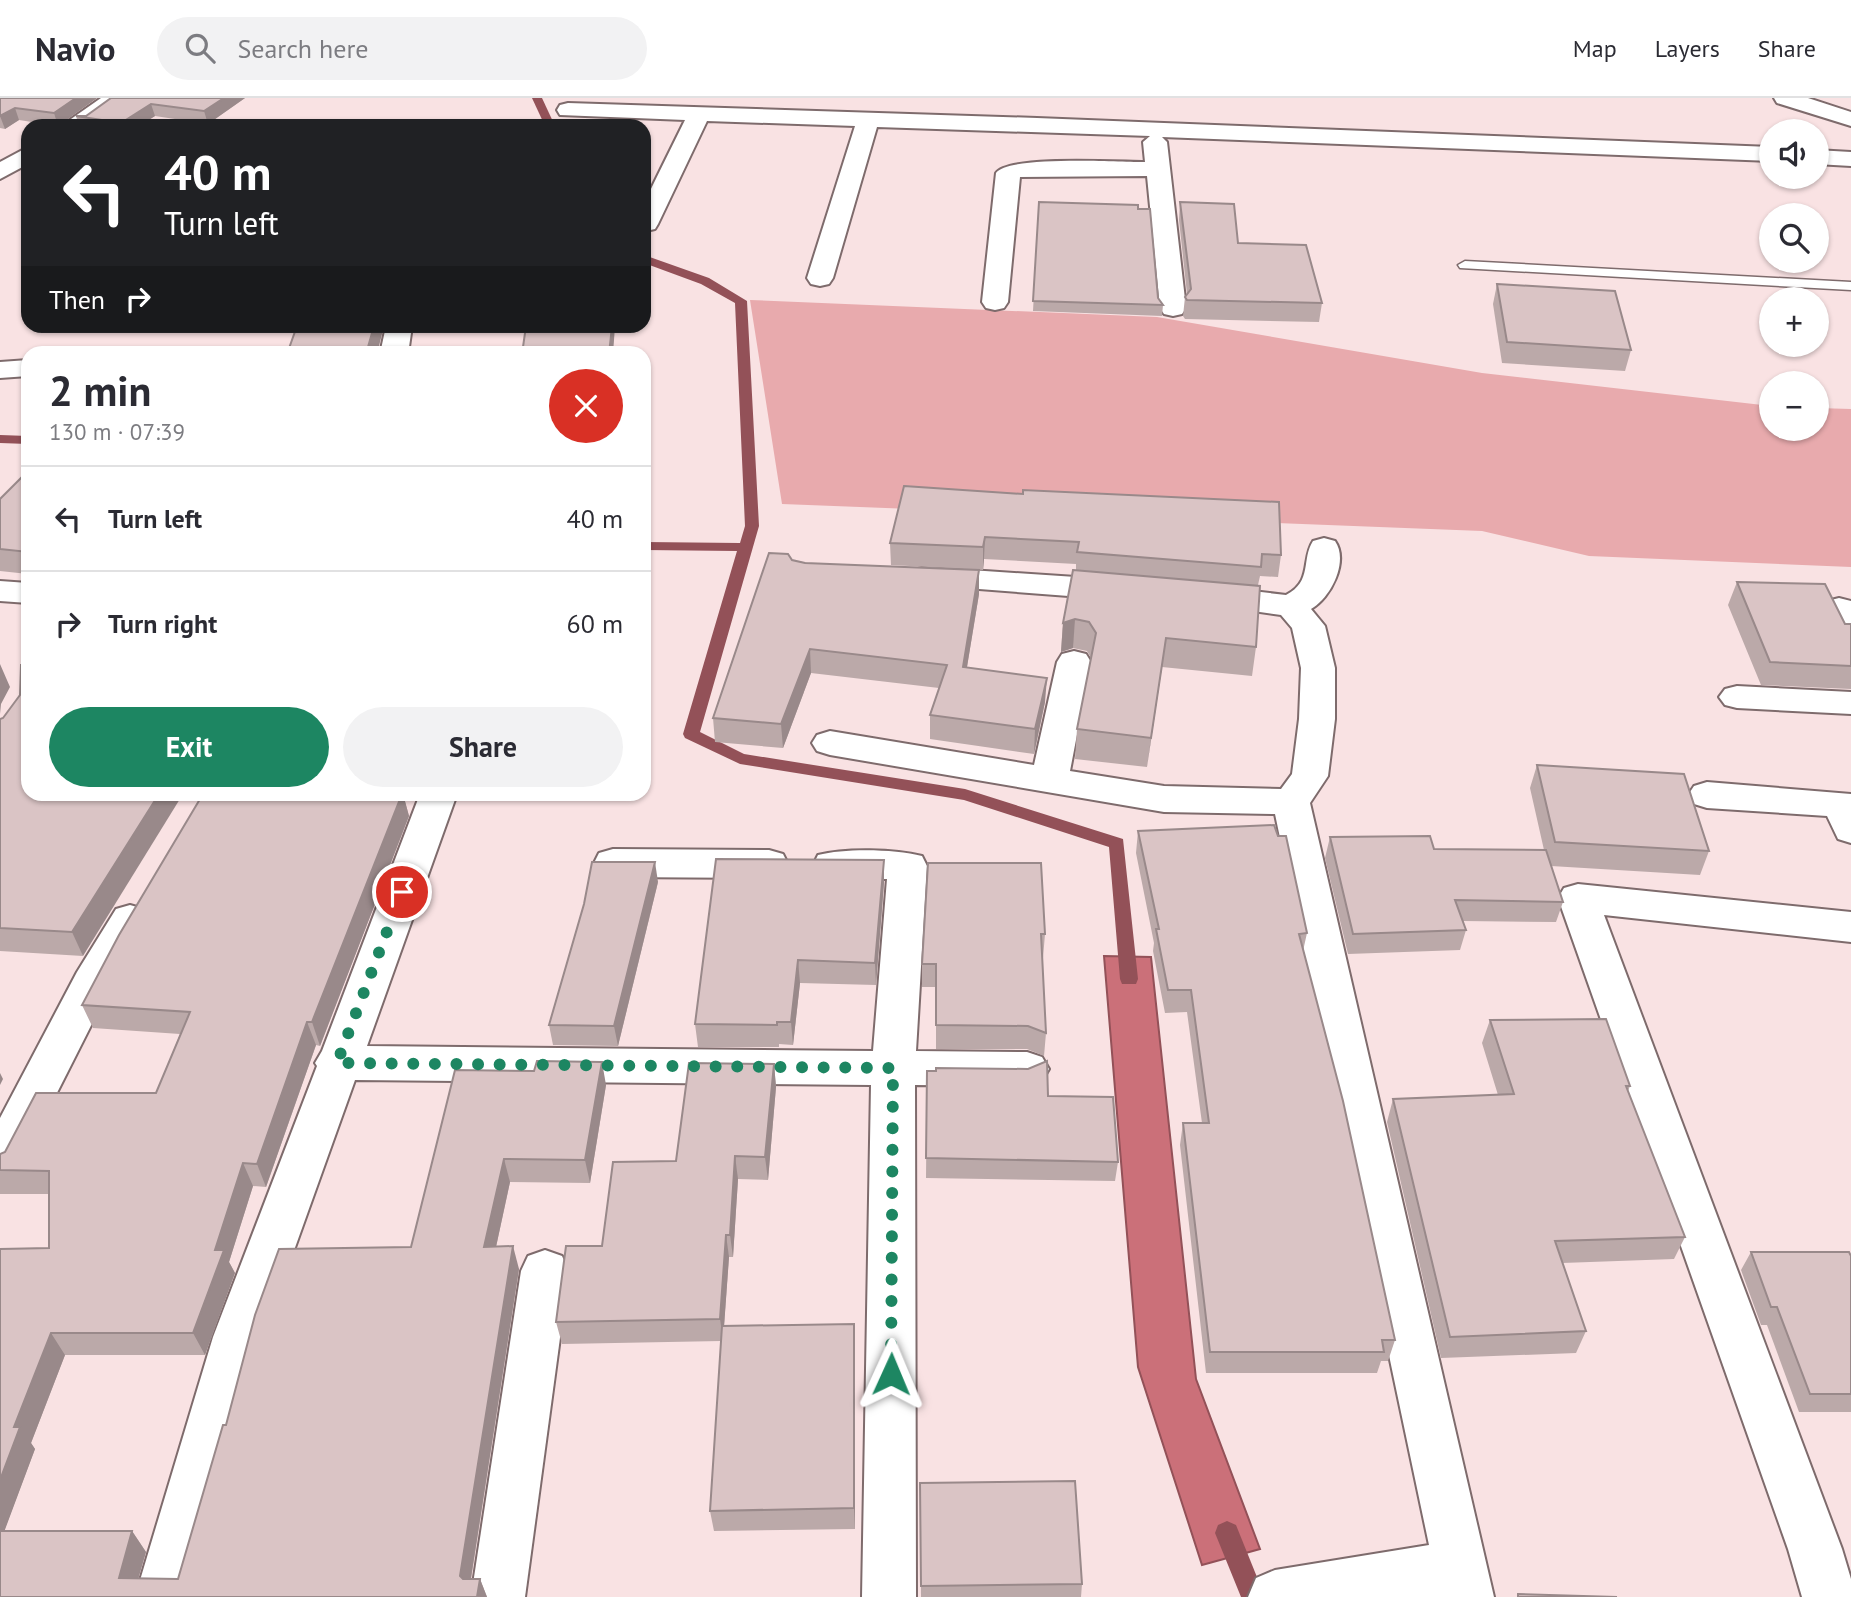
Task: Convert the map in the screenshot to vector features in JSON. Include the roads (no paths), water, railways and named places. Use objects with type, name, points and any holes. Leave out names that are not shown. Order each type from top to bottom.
[{"type":"street","points":[[83,119],[116,98]]},
{"type":"street","points":[[1785,98],[1851,119]]},
{"type":"street","points":[[568,110],[1759,154]]},
{"type":"street","points":[[651,213],[699,114]]},
{"type":"street","points":[[820,278],[868,120]]},
{"type":"street","points":[[1154,130],[1156,169],[1174,308]]},
{"type":"street","points":[[0,172],[21,158]]},
{"type":"street","points":[[1829,158],[1851,159]]},
{"type":"street","points":[[995,302],[1008,173],[1020,169],[1156,169]]},
{"type":"street","points":[[0,370],[21,368]]},
{"type":"street","points":[[1292,607],[1308,597],[1324,567],[1324,548]]},
{"type":"street","points":[[901,576],[1244,598],[1292,607],[1308,626],[1318,668],[1317,719],[1310,776],[1291,802],[1411,1351],[1465,1582],[1275,1597]]},
{"type":"street","points":[[0,591],[21,592]]},
{"type":"street","points":[[1049,780],[1074,662]]},
{"type":"street","points":[[1737,697],[1851,703]]},
{"type":"street","points":[[830,743],[1164,799],[1291,802]]},
{"type":"street","points":[[1707,795],[1841,804],[1851,831]]},
{"type":"street","points":[[162,1597],[238,1337],[337,1063],[436,801]]},
{"type":"street","points":[[613,863],[908,866],[893,1068],[889,1597]]},
{"type":"street","points":[[0,1161],[99,972],[148,889]]},
{"type":"street","points":[[1829,1597],[1815,1549],[1578,898],[1851,926]]},
{"type":"street","points":[[337,1063],[1027,1069]]},
{"type":"street","points":[[498,1597],[545,1271]]},
{"type":"lane","points":[[1465,265],[1851,286]]},
{"type":"waterway","points":[[537,98],[547,119]]},
{"type":"waterway","points":[[651,262],[705,281],[741,301],[752,526],[746,547]]},
{"type":"waterway","points":[[0,439],[21,440]]},
{"type":"waterway","points":[[651,546],[746,547]]},
{"type":"waterway","points":[[746,547],[691,734],[740,759],[965,795],[1117,843],[1129,979]]},
{"type":"waterway","points":[[1227,1533],[1253,1597]]}]
